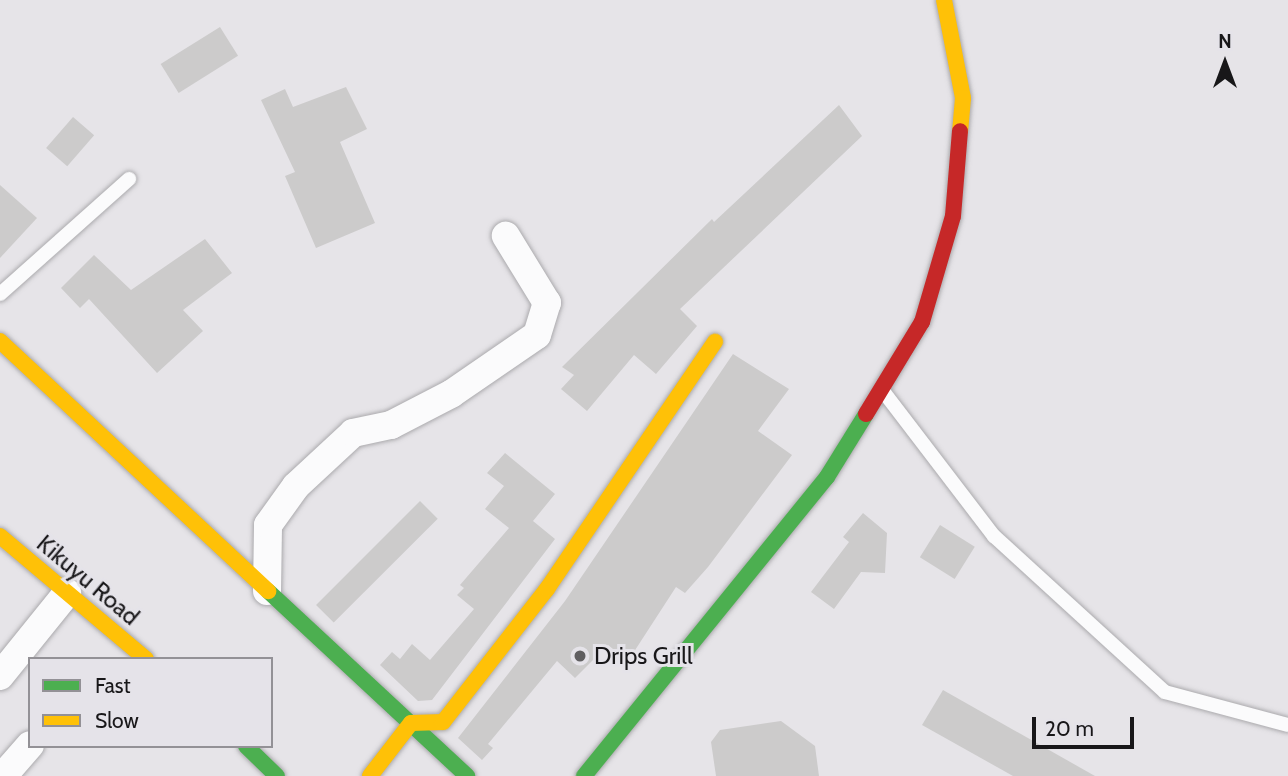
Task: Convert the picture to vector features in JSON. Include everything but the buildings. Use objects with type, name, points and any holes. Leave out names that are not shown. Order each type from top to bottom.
[{"type":"street","points":[[583,776],[770,551],[827,477],[883,391],[922,322],[953,216],[963,98],[944,0]]},
{"type":"street","points":[[267,591],[268,525],[296,486],[353,433],[391,425],[451,394],[537,335],[547,303],[506,236]]},
{"type":"street","points":[[0,341],[467,776]]},
{"type":"street","points":[[411,723],[443,722],[547,589],[715,342]]},
{"type":"street","name":"Kikuyu Road","points":[[0,536],[67,593],[114,649],[140,657]]},
{"type":"street","points":[[0,676],[67,593]]},
{"type":"street","points":[[370,776],[411,723]]},
{"type":"street","points":[[3,776],[28,747]]},
{"type":"street","points":[[248,748],[277,776]]},
{"type":"lane","points":[[0,294],[129,179]]},
{"type":"lane","points":[[883,391],[994,536],[1165,692],[1288,725]]},
{"type":"traffic: fast","points":[[584,776],[827,477],[866,414]]},
{"type":"traffic: fast","points":[[268,591],[467,776]]},
{"type":"traffic: fast","points":[[248,748],[277,776]]},
{"type":"traffic: slow","points":[[944,0],[963,98],[960,131]]},
{"type":"traffic: slow","points":[[0,341],[268,591]]},
{"type":"traffic: slow","points":[[370,776],[411,723],[443,722],[547,589],[715,342]]},
{"type":"traffic: slow","points":[[0,536],[144,657]]},
{"type":"traffic: jam","points":[[866,414],[922,322],[953,216],[960,131]]},
{"type":"place","name":"Drips Grill","points":[[580,656]]}]
